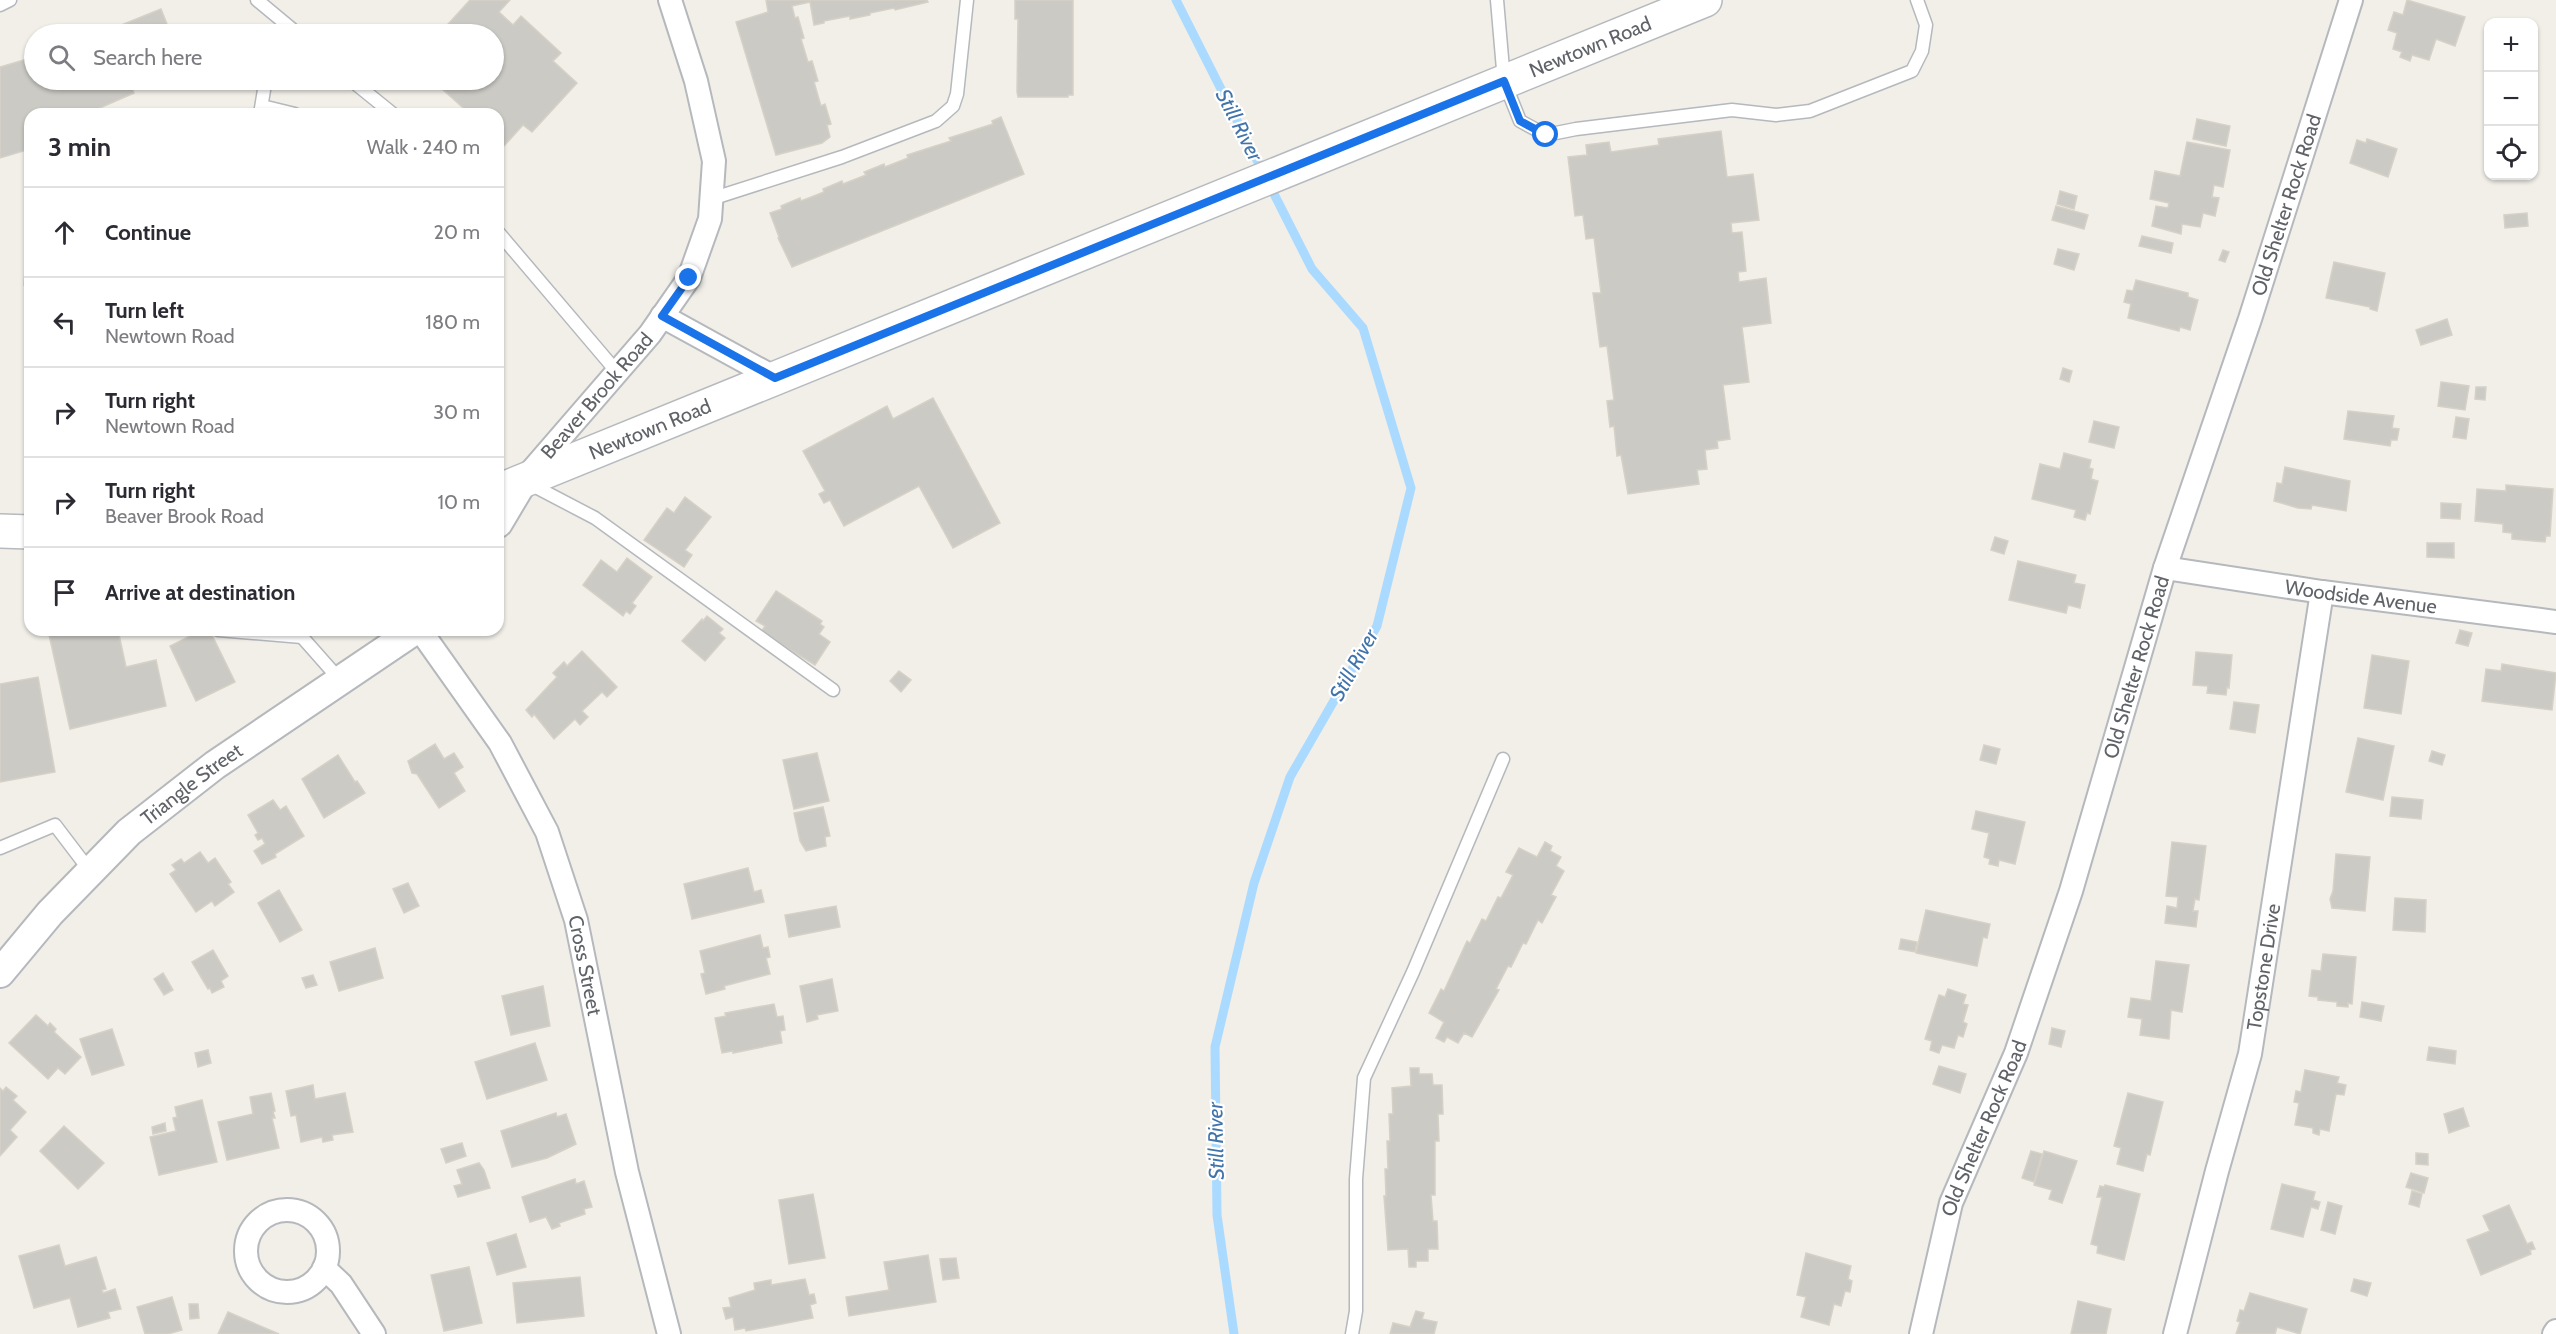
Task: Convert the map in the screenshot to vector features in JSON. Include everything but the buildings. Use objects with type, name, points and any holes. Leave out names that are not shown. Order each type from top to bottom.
[{"type":"main road","name":"Newtown Road","points":[[511,486],[1705,0]]},
{"type":"main road","points":[[0,531],[24,532]]},
{"type":"street","name":"Beaver Brook Road","points":[[511,486],[617,372],[662,316],[689,278],[710,219],[714,161],[696,81],[670,0]]},
{"type":"street","name":"Old Shelter Rock Road","points":[[1921,1334],[1951,1203],[2016,1053],[2064,913],[2165,568],[2250,319],[2350,0]]},
{"type":"street","points":[[662,316],[775,378]]},
{"type":"street","points":[[504,506],[511,486]]},
{"type":"street","name":"Woodside Avenue","points":[[2165,568],[2322,592],[2556,622]]},
{"type":"street","name":"Topstone Drive","points":[[2175,1334],[2250,1054],[2322,592]]},
{"type":"street","name":"Triangle Street","points":[[0,973],[50,914],[129,832],[215,765],[408,636]]},
{"type":"street","name":"Cross Street","points":[[421,636],[500,743],[548,832],[576,920],[627,1172],[669,1334]]},
{"type":"street","points":[[324,1268],[341,1284],[374,1334]]},
{"type":"lane","points":[[0,5],[10,0]]},
{"type":"lane","points":[[257,0],[286,24]]},
{"type":"lane","points":[[711,199],[842,157],[936,121],[953,106],[957,94],[967,0]]},
{"type":"lane","points":[[1497,0],[1504,81],[1520,121],[1546,135],[1576,129],[1732,110],[1776,115],[1810,111],[1912,71],[1922,51],[1926,25],[1917,0]]},
{"type":"lane","points":[[261,108],[264,90]]},
{"type":"lane","points":[[363,90],[386,108]]},
{"type":"lane","points":[[504,239],[617,372]]},
{"type":"lane","points":[[511,486],[595,518],[833,690]]},
{"type":"lane","points":[[304,636],[340,680]]},
{"type":"lane","points":[[1352,1334],[1356,1311],[1356,1179],[1364,1078],[1413,972],[1503,759]]},
{"type":"lane","points":[[0,848],[55,825],[90,871]]},
{"type":"waterway","name":"Still River","points":[[1176,0],[1312,269],[1363,328],[1411,488],[1377,626],[1290,777],[1254,883],[1215,1047],[1217,1215],[1234,1334]]},
{"type":"route","points":[[689,278],[662,316],[775,378],[1504,81],[1520,121],[1546,135]]}]
